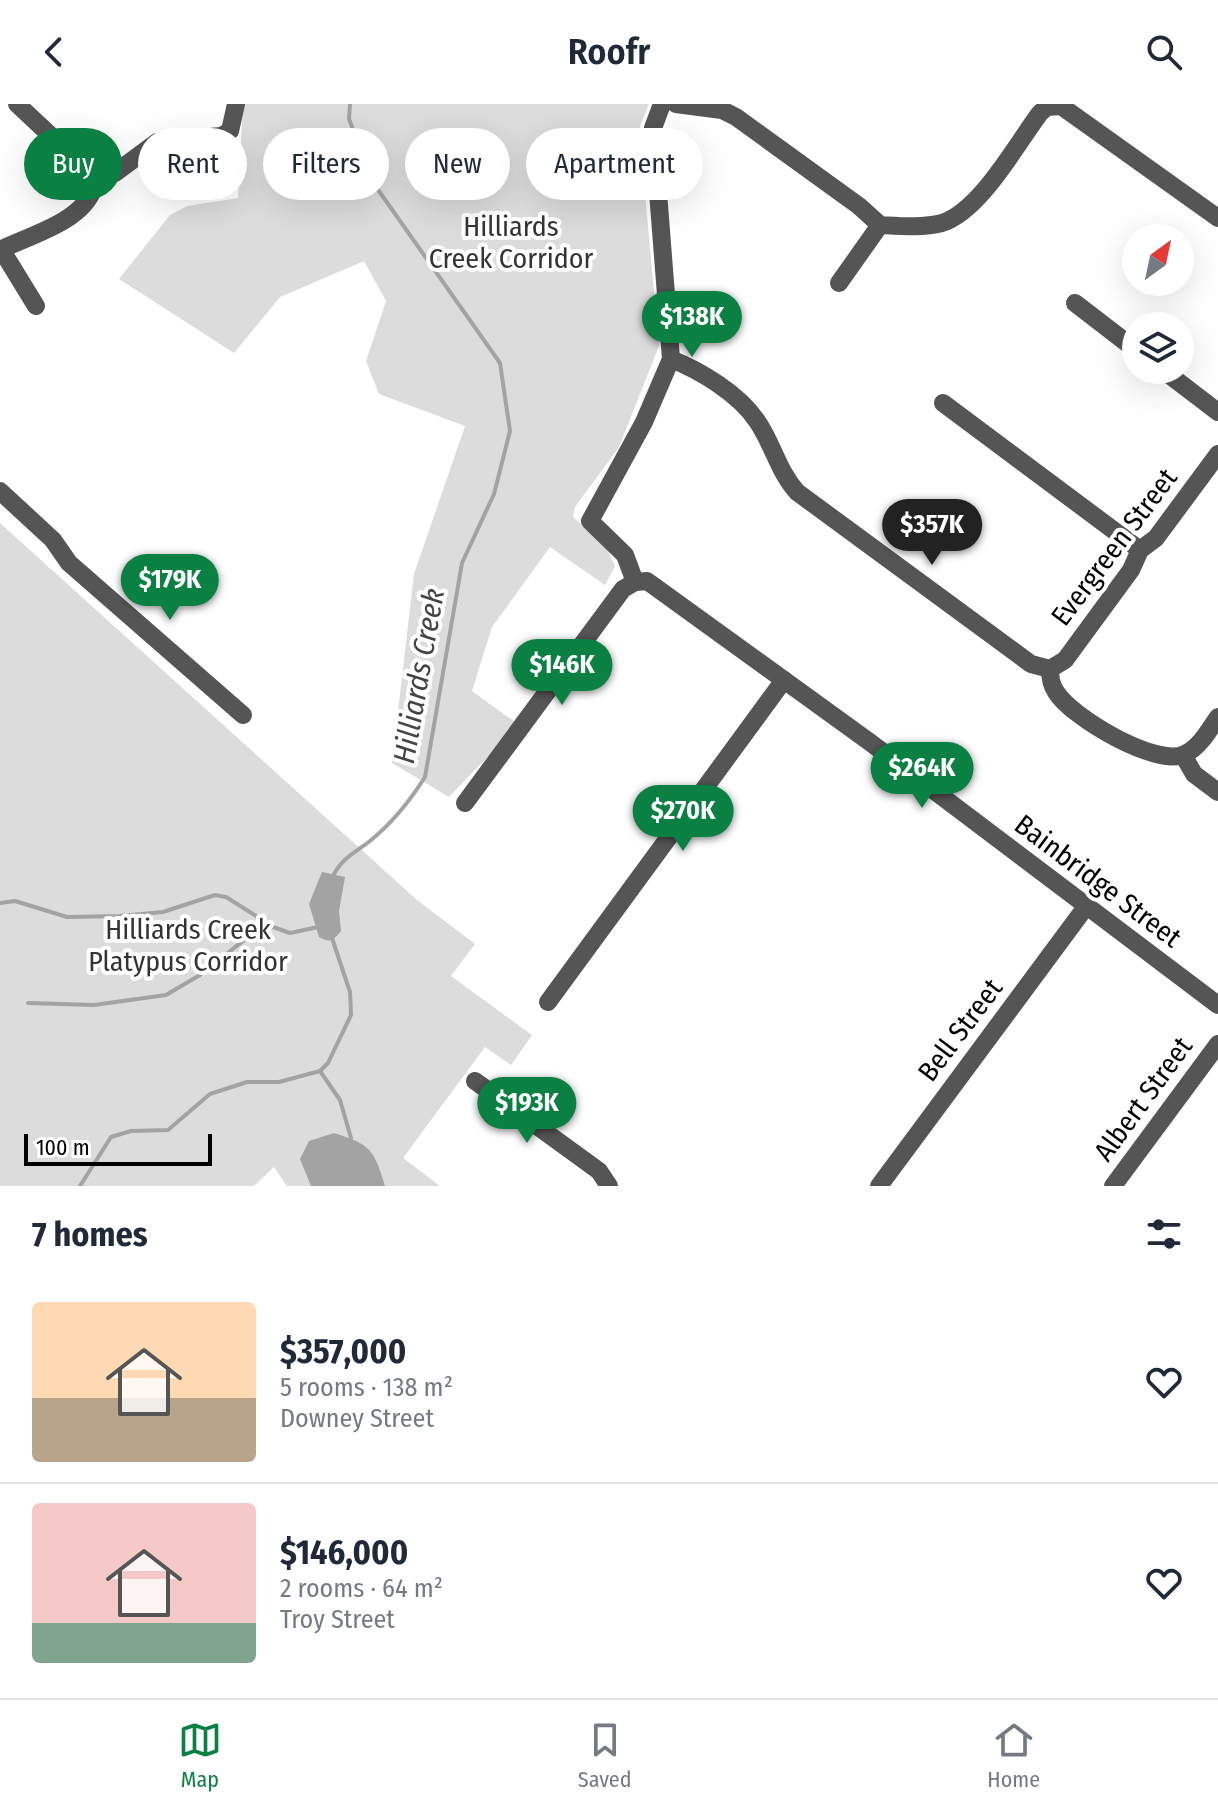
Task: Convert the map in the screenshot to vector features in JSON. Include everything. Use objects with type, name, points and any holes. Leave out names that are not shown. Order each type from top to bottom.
[{"type":"street","points":[[17,104],[41,128]]},
{"type":"street","points":[[122,168],[157,142],[221,136],[230,131],[235,123],[236,104]]},
{"type":"street","points":[[465,803],[615,599],[635,582],[625,555],[590,521],[644,422],[671,359],[669,290],[653,128],[662,104]]},
{"type":"street","points":[[676,104],[722,110],[736,117],[859,206],[880,225],[925,226],[952,219],[978,196],[1040,113],[1054,105],[1061,106],[1218,218]]},
{"type":"street","points":[[36,306],[0,250],[83,207],[89,200]]},
{"type":"street","points":[[839,283],[880,225]]},
{"type":"street","points":[[1075,303],[1122,339]]},
{"type":"street","points":[[671,359],[693,368],[744,405],[758,421],[785,478],[797,492],[1031,664],[1050,669],[1057,694],[1104,732],[1164,756],[1183,755],[1198,744],[1218,717]]},
{"type":"street","points":[[1181,384],[1218,412]]},
{"type":"street","points":[[943,403],[1140,550]]},
{"type":"street","name":"Evergreen Street","points":[[1050,669],[1065,660],[1131,570],[1140,550],[1156,538],[1218,454]]},
{"type":"street","points":[[0,491],[53,540],[69,563],[243,715]]},
{"type":"street","name":"Bainbridge Street","points":[[635,582],[656,586],[1218,1005]]},
{"type":"street","points":[[548,1002],[784,680]]},
{"type":"street","points":[[1183,755],[1194,774],[1218,792]]},
{"type":"street","name":"Bell Street","points":[[879,1186],[1085,908]]},
{"type":"street","name":"Albert Street","points":[[1113,1186],[1218,1044]]},
{"type":"street","points":[[475,1081],[599,1171],[609,1186]]},
{"type":"green space","name":"Hilliards Creek Corridor","points":[[243,104],[649,104],[639,128],[526,128],[526,200],[646,200],[659,346],[619,447],[575,507],[573,517],[607,548],[615,566],[605,585],[550,547],[492,627],[472,691],[515,722],[499,745],[449,797],[392,763],[414,574],[465,426],[379,394],[366,361],[386,301],[364,261],[280,297],[234,353],[119,279],[170,215],[187,206],[247,200],[247,128],[242,128]]},
{"type":"green space","name":"Hilliards Creek Platypus Corridor","points":[[0,523],[417,900],[475,944],[451,976],[532,1035],[511,1065],[485,1047],[403,1158],[440,1186],[385,1186],[378,1164],[369,1150],[356,1141],[334,1133],[311,1186],[287,1186],[274,1167],[254,1186],[0,1186]]},
{"type":"shaded area","points":[[322,872],[345,877],[339,911],[341,931],[329,940],[319,937],[309,904]]},
{"type":"shaded area","points":[[334,1133],[356,1141],[369,1150],[378,1164],[385,1186],[311,1186],[300,1159],[309,1141]]},
{"type":"waterway","name":"Hilliards Creek","points":[[333,876],[345,860],[393,819],[425,777],[462,563],[494,494],[510,431],[500,363],[374,184],[349,119],[350,104]]},
{"type":"waterway","points":[[0,903],[15,901],[67,917],[120,916],[163,912],[215,895],[226,897],[272,926]]},
{"type":"waterway","points":[[28,1003],[94,1005],[166,995],[200,975],[258,929],[273,927],[290,933],[318,927]]},
{"type":"waterway","name":"Hilliards Creek","points":[[80,1186],[111,1137],[131,1131],[168,1130],[210,1094],[247,1082],[279,1082],[320,1071],[328,1063],[351,1015],[350,992],[332,938]]},
{"type":"waterway","points":[[320,1071],[340,1100],[351,1138]]}]
